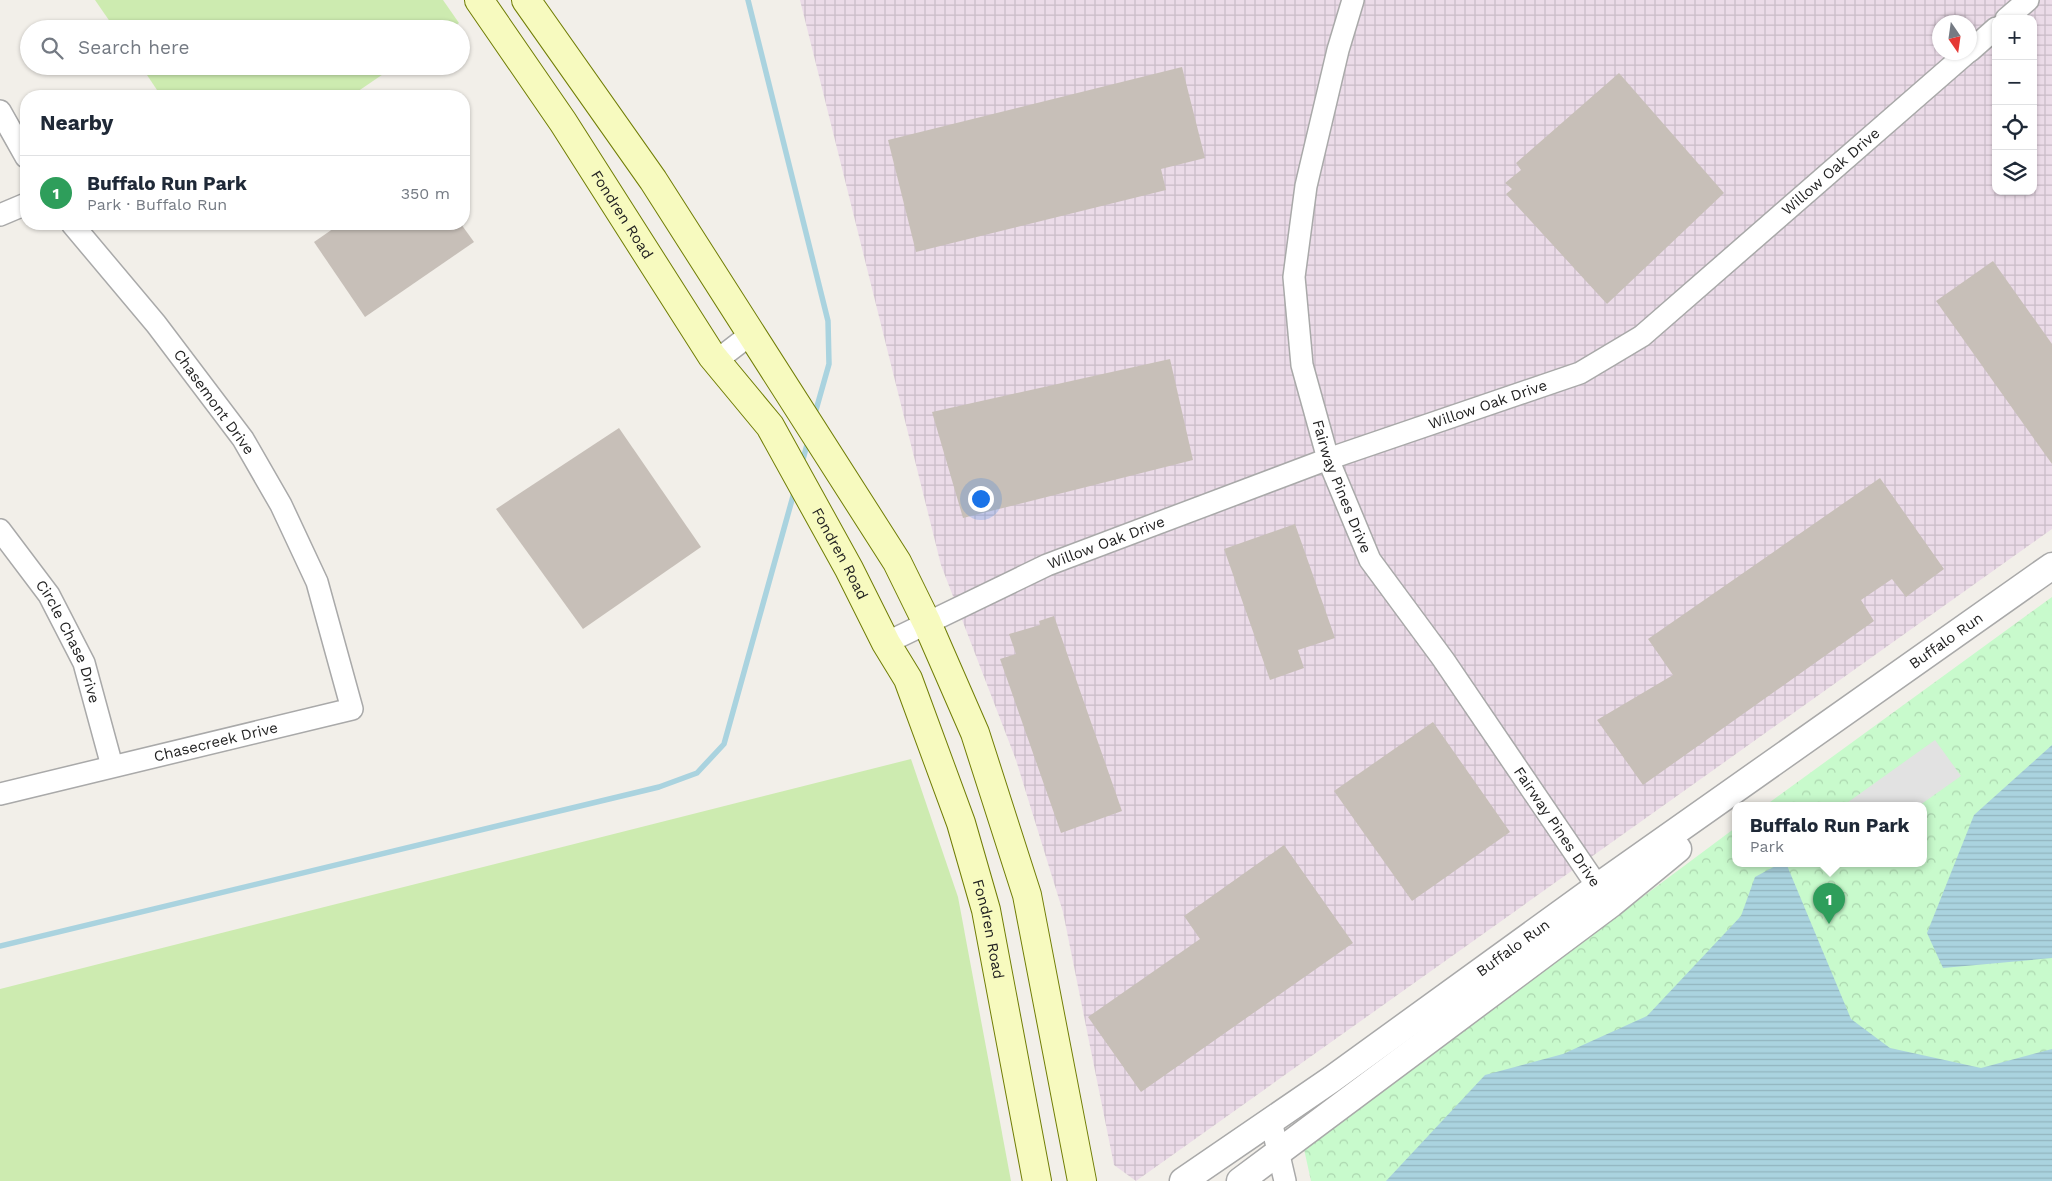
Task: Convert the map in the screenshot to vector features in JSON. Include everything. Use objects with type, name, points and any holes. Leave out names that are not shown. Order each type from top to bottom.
[{"type":"main road","points":[[526,0],[638,158],[897,562],[927,623],[975,733],[1027,895],[1082,1181]]},
{"type":"main road","name":"Fondren Road","points":[[489,4],[716,361],[770,426],[846,563],[886,643],[908,679],[961,823],[986,910],[1037,1181]]},
{"type":"main road","points":[[602,184],[638,158]]},
{"type":"main road","points":[[986,910],[1027,895]]},
{"type":"street","name":"Fairway Pines Drive","points":[[1353,0],[1338,50],[1306,186],[1294,277],[1302,365],[1328,459],[1370,560],[1442,659],[1604,896]]},
{"type":"street","points":[[2011,15],[2028,0]]},
{"type":"street","name":"Willow Oak Drive","points":[[1977,45],[1992,32]]},
{"type":"street","name":"Willow Oak Drive","points":[[886,643],[1047,565],[1328,459],[1580,372],[1642,336],[1960,60]]},
{"type":"street","points":[[0,111],[20,146]]},
{"type":"street","points":[[0,215],[20,207]]},
{"type":"street","name":"Chasemont Drive","points":[[77,230],[156,324],[243,439],[281,505],[317,582],[330,630]]},
{"type":"street","points":[[716,361],[751,334]]},
{"type":"street","name":"Circle Chase Drive","points":[[0,530],[49,595],[84,663],[112,766]]},
{"type":"street","name":"Buffalo Run","points":[[1240,1181],[1278,1154],[1604,896],[1841,715],[2052,566]]},
{"type":"street","name":"Chasecreek Drive","points":[[0,794],[352,709],[330,630]]},
{"type":"street","name":"Buffalo Run","points":[[1183,1181],[1604,896]]},
{"type":"street","points":[[1271,1122],[1285,1181]]},
{"type":"shaded area","points":[[800,0],[2052,0],[2052,529],[1136,1181],[1114,1165],[1063,912],[1016,760],[941,565]]},
{"type":"shaded area","points":[[1935,740],[1961,776],[1924,802],[1848,802]]},
{"type":"green space","points":[[95,0],[443,0],[457,20],[109,20]]},
{"type":"green space","points":[[147,75],[382,75],[360,90],[157,90]]},
{"type":"green space","points":[[2052,597],[2052,1181],[1311,1181],[1304,1149],[1732,830],[1732,867],[1927,867],[1927,802],[1770,802]]},
{"type":"green space","points":[[911,759],[958,897],[1011,1181],[0,1181],[0,989]]},
{"type":"water","points":[[2052,745],[2052,958],[1943,968],[1927,933],[1974,815]]},
{"type":"water","points":[[1774,867],[1788,867],[1851,1019],[1890,1048],[1981,1068],[2052,1049],[2052,1181],[1386,1181],[1485,1075],[1563,1054],[1647,1016],[1741,916],[1755,877]]},
{"type":"building","points":[[1182,67],[1205,158],[1161,169],[1166,190],[916,252],[888,140]]},
{"type":"building","points":[[1619,73],[1724,193],[1607,304],[1506,194],[1512,189],[1505,183],[1521,170],[1516,163]]},
{"type":"building","points":[[331,230],[465,230],[474,242],[365,317],[314,242]]},
{"type":"building","points":[[1993,261],[2052,344],[2052,464],[1936,301]]},
{"type":"building","points":[[1170,359],[1193,460],[963,518],[932,412]]},
{"type":"building","points":[[619,428],[701,547],[583,629],[496,509]]},
{"type":"building","points":[[1880,478],[1944,569],[1906,597],[1892,579],[1861,600],[1874,621],[1643,785],[1597,720],[1673,675],[1648,639]]},
{"type":"building","points":[[1295,524],[1335,638],[1298,650],[1304,668],[1270,680],[1224,549]]},
{"type":"building","points":[[1054,616],[1122,811],[1061,833],[1000,659],[1016,654],[1009,634],[1040,625],[1039,621]]},
{"type":"building","points":[[1433,722],[1510,832],[1412,901],[1334,791]]},
{"type":"building","points":[[1284,845],[1353,943],[1141,1092],[1088,1017],[1200,939],[1184,916]]},
{"type":"waterway","points":[[748,0],[828,321],[829,364],[814,417]]},
{"type":"waterway","points":[[802,463],[808,441]]},
{"type":"waterway","points":[[0,946],[659,787],[697,773],[724,744],[795,489]]},
{"type":"place","name":"Buffalo Run Park","points":[[1829,924]]}]
